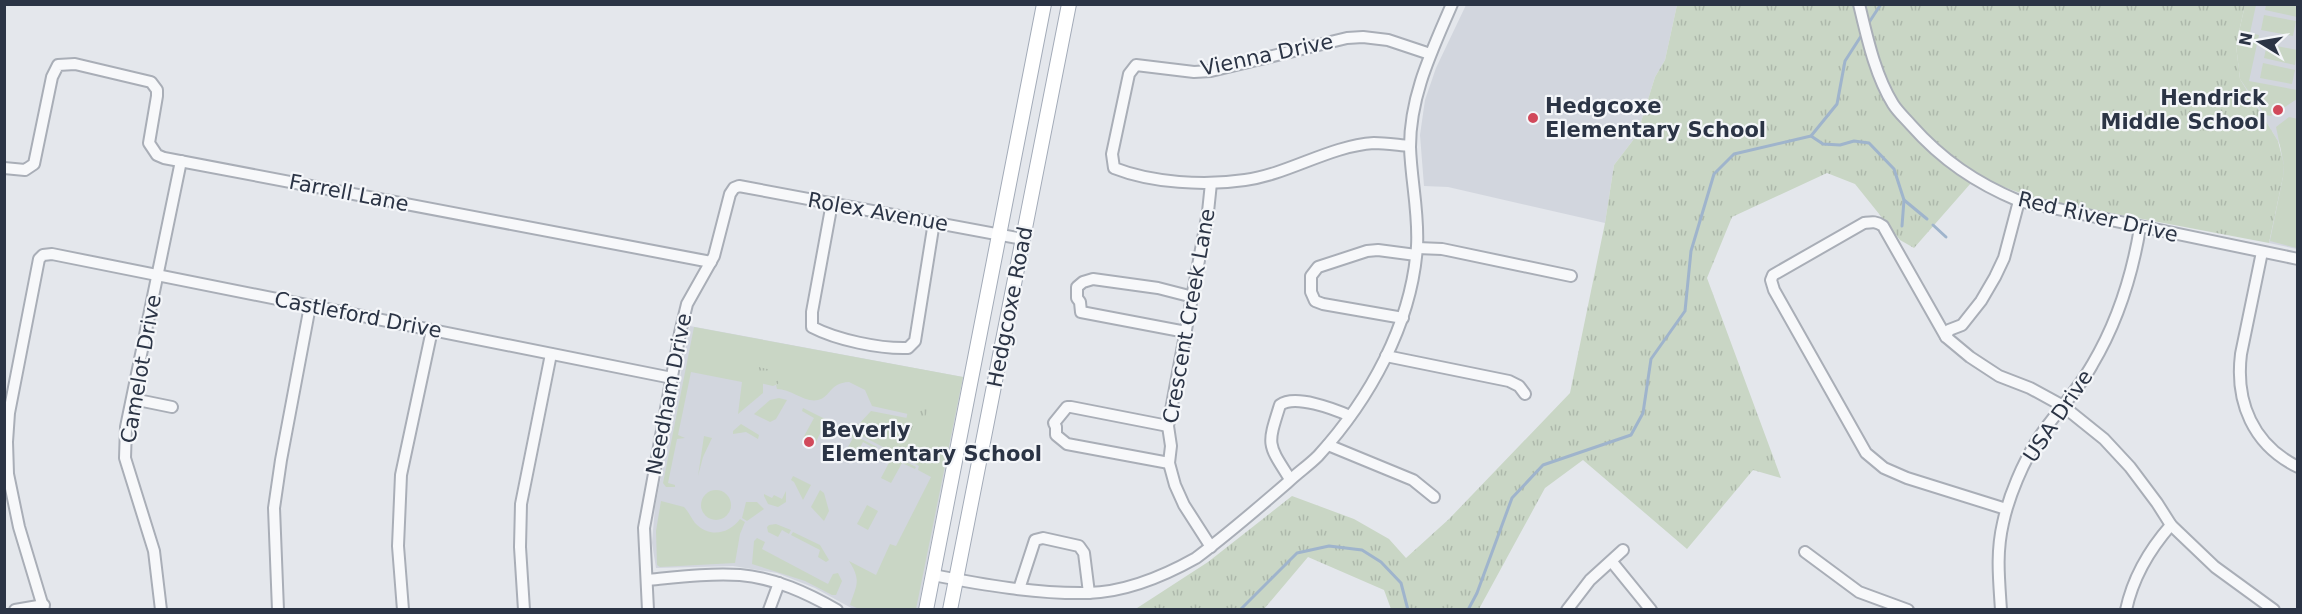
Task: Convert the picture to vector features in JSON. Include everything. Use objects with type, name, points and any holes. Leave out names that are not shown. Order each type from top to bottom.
[{"type":"main road","name":"Hedgcoxe Road","points":[[926,609],[1044,4]]},
{"type":"main road","name":"Hedgcoxe Road","points":[[950,609],[1069,4]]},
{"type":"street","points":[[933,574],[1019,589],[1089,593],[1141,583],[1196,558],[1211,547],[1290,479],[1304,470],[1328,445],[1350,416],[1386,356],[1403,318],[1416,251],[1418,225],[1410,146],[1412,114],[1430,54],[1452,4]]},
{"type":"street","name":"Red River Drive","points":[[1859,4],[1879,72],[1894,105],[1934,150],[1970,177],[2019,201],[2140,228],[2298,259]]},
{"type":"street","name":"Vienna Drive","points":[[1211,183],[1193,183],[1139,175],[1114,168],[1112,154],[1129,74],[1136,65],[1194,72],[1211,71],[1322,43],[1363,37],[1388,40],[1430,54]]},
{"type":"street","name":"Farrell Lane","points":[[4,168],[25,170],[34,164],[52,77],[58,65],[75,64],[151,82],[157,90],[157,96],[149,143],[157,155],[711,262]]},
{"type":"street","points":[[1211,183],[1247,180],[1347,148],[1374,143],[1410,146]]},
{"type":"street","name":"Camelot Drive","points":[[161,609],[154,551],[125,458],[126,427],[181,161]]},
{"type":"street","name":"Crescent Creek Lane","points":[[1211,183],[1193,297],[1168,426],[1171,446],[1169,463],[1175,485],[1184,505],[1211,547]]},
{"type":"street","name":"Rolex Avenue","points":[[734,188],[739,186],[1023,238]]},
{"type":"street","name":"Needham Drive","points":[[648,609],[644,528],[680,333],[687,304],[714,256],[730,194],[734,188]]},
{"type":"street","points":[[1946,337],[1949,330],[1962,325],[1981,301],[1995,277],[2004,258],[2019,201]]},
{"type":"street","points":[[832,203],[812,312],[812,327],[827,335],[896,348],[908,348],[915,341],[934,222]]},
{"type":"street","points":[[2007,509],[1907,478],[1884,468],[1866,453],[1774,290],[1771,280],[1773,275],[1864,223],[1873,221],[1883,226],[1946,337],[1970,357],[1999,376],[2030,388],[2063,406],[2117,451],[2171,525],[2215,567],[2274,609]]},
{"type":"street","name":"USA Drive","points":[[2001,609],[1997,577],[1999,549],[2007,509],[2037,440],[2087,373],[2108,337],[2134,263],[2140,228]]},
{"type":"street","points":[[1403,318],[1315,301],[1311,292],[1311,276],[1318,267],[1367,251],[1442,249],[1571,276]]},
{"type":"street","points":[[2262,252],[2241,354],[2239,370],[2241,392],[2245,412],[2265,443],[2285,461],[2298,467]]},
{"type":"street","name":"Castleford Drive","points":[[44,607],[19,528],[8,474],[6,442],[11,401],[39,259],[43,255],[49,254],[158,275],[672,378]]},
{"type":"street","points":[[1186,332],[1081,312],[1076,292],[1077,287],[1083,282],[1093,279],[1158,288],[1193,297]]},
{"type":"street","points":[[278,609],[274,508],[280,460],[310,306]]},
{"type":"street","points":[[403,609],[398,546],[402,475],[432,330]]},
{"type":"street","points":[[524,609],[520,547],[521,504],[551,354]]},
{"type":"street","points":[[1386,356],[1509,381],[1519,386],[1525,394]]},
{"type":"street","points":[[133,399],[172,407]]},
{"type":"street","points":[[1290,479],[1271,448],[1271,434],[1280,405],[1290,400],[1334,409],[1350,416]]},
{"type":"street","points":[[1168,426],[1071,407],[1067,407],[1054,423],[1056,435],[1067,444],[1169,463]]},
{"type":"street","points":[[1328,445],[1413,480],[1434,497]]},
{"type":"street","points":[[2126,609],[2129,593],[2141,567],[2155,544],[2171,525]]},
{"type":"street","points":[[1019,589],[1035,540],[1043,538],[1079,546],[1084,553],[1089,593]]},
{"type":"street","points":[[1567,609],[1590,580],[1623,550]]},
{"type":"street","points":[[1805,552],[1859,592],[1908,609]]},
{"type":"street","points":[[1612,562],[1651,609]]},
{"type":"street","points":[[647,580],[718,574],[743,576],[779,584],[805,593],[837,609]]},
{"type":"street","points":[[769,609],[779,584]]},
{"type":"street","points":[[15,609],[44,607]]},
{"type":"shaded area","name":"Hedgcoxe Elementary School","points":[[1466,5],[1677,5],[1665,60],[1655,77],[1637,135],[1614,165],[1605,223],[1448,187],[1424,186],[1420,135],[1425,100],[1436,68]]},
{"type":"shaded area","name":"Hendrick Middle School","points":[[2245,5],[2297,5],[2297,249],[2269,243],[2283,177],[2281,146],[2240,79]]},
{"type":"shaded area","name":"Beverly Elementary School","points":[[690,326],[963,377],[918,609],[853,609],[815,588],[777,573],[733,566],[656,568],[652,543],[655,507]]},
{"type":"green space","points":[[1677,5],[2245,5],[2236,45],[2240,79],[2278,141],[2284,165],[2269,243],[2037,199],[1978,175],[1914,248],[1900,240],[1855,184],[1827,173],[1732,217],[1707,278],[1781,478],[1753,470],[1687,549],[1583,460],[1545,488],[1479,609],[1391,609],[1384,590],[1308,557],[1264,609],[1134,610],[1208,562],[1292,496],[1354,519],[1389,539],[1406,558],[1449,519],[1570,393],[1605,223],[1614,165],[1637,135],[1655,77],[1665,60]]},
{"type":"green space","points":[[2245,5],[2256,5],[2250,33],[2259,35],[2249,81],[2297,90],[2297,99],[2271,116],[2265,115],[2240,79],[2236,45]]},
{"type":"green space","points":[[2266,5],[2297,5],[2297,17],[2265,10]]},
{"type":"green space","points":[[2264,15],[2296,21],[2293,36],[2261,30]]},
{"type":"green space","points":[[2267,44],[2297,50],[2295,65],[2264,58]]},
{"type":"green space","points":[[2263,63],[2295,70],[2292,84],[2260,78]]},
{"type":"green space","points":[[2289,117],[2298,119],[2297,248],[2270,241],[2284,165],[2276,127]]},
{"type":"green space","points":[[694,327],[963,377],[916,609],[859,609],[850,605],[857,579],[849,561],[876,575],[890,544],[896,546],[931,477],[918,470],[919,466],[845,427],[859,424],[871,411],[907,418],[905,428],[908,414],[872,406],[865,390],[849,382],[834,387],[826,396],[818,400],[803,398],[777,389],[778,384],[763,383],[763,393],[738,414],[742,382],[691,372],[678,435],[685,438],[677,439],[668,483],[675,487],[666,487],[663,483]]},
{"type":"green space","points":[[759,367],[781,372],[778,384],[773,386],[756,382]]},
{"type":"green space","points":[[779,398],[787,400],[776,419],[770,422],[754,414],[770,400]]},
{"type":"green space","points":[[910,403],[928,408],[920,433],[904,428]]},
{"type":"green space","points":[[803,408],[839,426],[837,429],[825,423],[815,444],[803,438],[814,418],[802,411]]},
{"type":"green space","points":[[741,424],[759,435],[758,439],[746,432],[733,434],[733,431]]},
{"type":"green space","points":[[841,429],[877,447],[876,449],[863,442],[852,463],[842,458],[853,438],[840,431]]},
{"type":"green space","points":[[704,436],[712,438],[703,457],[698,476]]},
{"type":"green space","points":[[880,448],[916,467],[915,469],[902,463],[891,483],[881,478],[892,457],[879,450]]},
{"type":"green space","points":[[793,476],[811,485],[803,500],[791,480]]},
{"type":"green space","points":[[716,490],[727,494],[731,505],[727,516],[716,520],[705,516],[701,505],[705,494]]},
{"type":"green space","points":[[820,490],[824,493],[829,511],[824,521],[811,507]]},
{"type":"green space","points":[[786,491],[786,502],[778,507],[768,504],[764,496],[764,494],[772,498],[774,495],[782,499]]},
{"type":"green space","points":[[661,501],[684,507],[695,523],[707,531],[725,531],[740,519],[745,522],[740,534],[735,563],[660,567],[657,565],[656,531]]},
{"type":"green space","points":[[746,502],[757,502],[764,509],[747,521],[742,518]]},
{"type":"green space","points":[[867,505],[878,511],[868,530],[857,524]]},
{"type":"green space","points":[[776,524],[791,530],[789,534],[782,530],[778,537],[768,532],[769,525]]},
{"type":"green space","points":[[793,532],[820,545],[829,560],[826,562],[818,557],[820,550],[791,535]]},
{"type":"green space","points":[[757,538],[765,542],[762,549],[828,584],[833,574],[838,573],[842,581],[836,595],[805,581],[752,564],[754,541]]},
{"type":"waterway","points":[[1868,24],[1881,4]]},
{"type":"waterway","points":[[1468,610],[1477,593],[1512,498],[1543,465],[1631,435],[1643,413],[1651,359],[1685,311],[1691,251],[1714,174],[1734,154],[1811,136],[1837,104],[1845,61],[1863,33]]},
{"type":"waterway","points":[[1811,136],[1823,144],[1840,145],[1854,141],[1869,143],[1894,169],[1904,200],[1902,226]]},
{"type":"waterway","points":[[1904,200],[1927,219]]},
{"type":"waterway","points":[[1933,225],[1946,237]]},
{"type":"waterway","points":[[1240,610],[1297,553],[1329,546],[1362,550],[1381,562],[1401,583],[1408,610]]},
{"type":"place","name":"Hendrick Middle School","points":[[2278,110]]},
{"type":"place","name":"Hedgcoxe Elementary School","points":[[1533,118]]},
{"type":"place","name":"Beverly Elementary School","points":[[809,442]]}]
